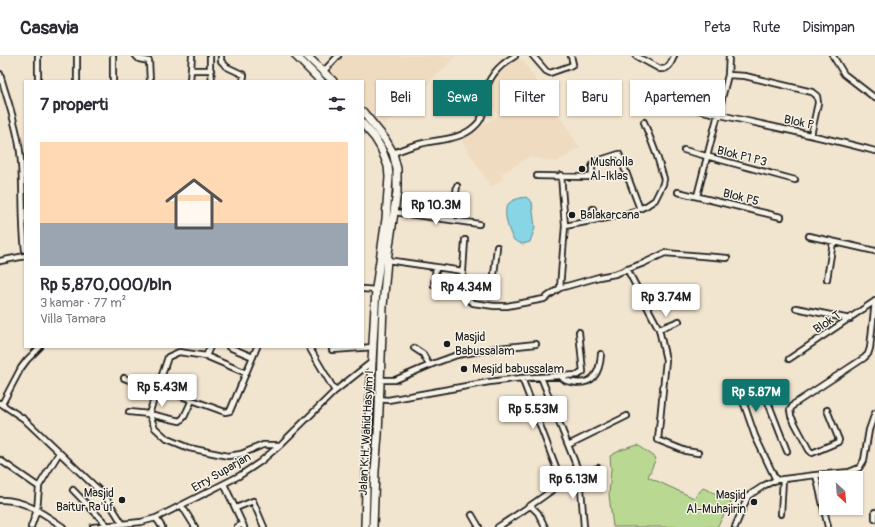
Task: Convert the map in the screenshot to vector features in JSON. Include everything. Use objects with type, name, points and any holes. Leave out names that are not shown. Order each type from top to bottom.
[{"type":"main road","points":[[296,56],[320,80]]},
{"type":"main road","points":[[307,56],[332,80]]},
{"type":"main road","name":"Jalan K.H. Wahid Hasyim I","points":[[364,113],[375,125],[393,153],[396,169],[397,192],[383,306],[373,527]]},
{"type":"main road","points":[[366,127],[375,125]]},
{"type":"main road","name":"Jalan K.H. Wahid Hasyim I","points":[[365,527],[367,454],[376,290],[386,218],[389,177],[386,157],[375,138],[366,127]]},
{"type":"main road","points":[[367,454],[376,452]]},
{"type":"street","points":[[38,56],[38,80]]},
{"type":"street","points":[[77,56],[77,80]]},
{"type":"street","points":[[113,56],[113,80]]},
{"type":"street","points":[[136,56],[139,59],[149,61],[150,80]]},
{"type":"street","points":[[190,80],[192,56]]},
{"type":"street","points":[[210,56],[212,80]]},
{"type":"street","points":[[221,56],[221,61],[227,67],[244,75],[243,80]]},
{"type":"street","points":[[323,72],[338,56]]},
{"type":"street","points":[[490,80],[495,71],[515,56]]},
{"type":"street","points":[[533,56],[550,74],[573,64],[571,56]]},
{"type":"street","points":[[636,56],[660,69],[664,69],[669,66],[674,56]]},
{"type":"street","points":[[725,87],[728,75],[729,56]]},
{"type":"street","points":[[833,56],[844,74],[875,98]]},
{"type":"street","points":[[191,70],[210,70]]},
{"type":"street","points":[[0,74],[16,128],[20,150],[23,184],[24,229]]},
{"type":"street","points":[[728,75],[745,76],[812,92],[817,96],[818,103],[811,135]]},
{"type":"street","points":[[393,153],[416,144],[465,133],[474,127],[482,116]]},
{"type":"street","points":[[697,196],[718,116]]},
{"type":"street","name":"Blok P","points":[[723,116],[811,135],[875,151]]},
{"type":"street","points":[[565,226],[628,214],[655,200],[664,179],[644,122]]},
{"type":"street","name":"Blok P1 P3","points":[[684,150],[795,180]]},
{"type":"street","points":[[538,176],[589,177],[592,175],[592,167],[594,162],[620,154],[640,209]]},
{"type":"street","points":[[560,288],[565,226],[561,176]]},
{"type":"street","points":[[452,220],[456,186]]},
{"type":"street","name":"Blok P5","points":[[678,192],[781,217]]},
{"type":"street","points":[[593,209],[594,221]]},
{"type":"street","points":[[394,212],[479,224]]},
{"type":"street","points":[[809,236],[875,251]]},
{"type":"street","points":[[465,240],[461,290],[462,295],[473,303],[494,306],[519,304],[544,299],[560,288],[627,269],[668,252],[727,258]]},
{"type":"street","points":[[827,279],[833,242]]},
{"type":"street","points":[[461,290],[491,292],[494,280],[497,247]]},
{"type":"street","points":[[0,261],[24,256]]},
{"type":"street","points":[[388,260],[463,271]]},
{"type":"street","points":[[434,285],[436,267]]},
{"type":"street","points":[[627,269],[659,330],[666,360],[658,440],[686,451],[698,453]]},
{"type":"street","points":[[364,289],[376,290]]},
{"type":"street","points":[[827,410],[839,440],[838,442],[812,453],[791,416],[790,410],[794,404],[868,354],[875,301]]},
{"type":"street","name":"Blok T","points":[[789,359],[875,301]]},
{"type":"street","points":[[796,308],[850,319]]},
{"type":"street","points":[[659,330],[679,321]]},
{"type":"street","points":[[378,399],[388,400],[489,382],[522,378],[578,375],[583,372],[579,332]]},
{"type":"street","points":[[379,380],[395,380],[429,365],[458,355],[498,348],[536,344]]},
{"type":"street","points":[[364,348],[374,347]]},
{"type":"street","points":[[39,348],[24,364],[1,404],[24,419],[59,454],[105,496],[122,523]]},
{"type":"street","points":[[206,356],[210,348]]},
{"type":"street","points":[[231,348],[253,357]]},
{"type":"street","points":[[124,378],[228,412],[230,411],[257,348]]},
{"type":"street","points":[[310,348],[335,391]]},
{"type":"street","points":[[332,350],[360,348]]},
{"type":"street","points":[[414,348],[423,354],[429,365]]},
{"type":"street","points":[[246,373],[206,356],[179,352],[168,357],[149,414],[155,428],[167,438],[188,448],[228,456],[241,454],[263,445],[280,445]]},
{"type":"street","points":[[561,376],[566,381],[575,383],[590,381],[598,371],[601,354]]},
{"type":"street","name":"Erry Suparjan","points":[[93,527],[141,522],[156,518],[239,476],[280,445],[335,391],[373,361]]},
{"type":"street","points":[[541,377],[579,472],[584,527]]},
{"type":"street","points":[[522,378],[559,475]]},
{"type":"street","points":[[776,480],[755,436],[744,404],[745,400],[762,396],[766,397],[787,451]]},
{"type":"street","points":[[129,412],[149,414],[180,421],[184,417],[192,400]]},
{"type":"street","points":[[735,527],[748,496],[760,487],[776,480],[850,472],[859,468],[864,460],[869,430],[875,413]]},
{"type":"street","points":[[568,445],[627,416]]},
{"type":"street","points":[[869,430],[875,433]]},
{"type":"street","points":[[31,527],[37,510],[39,487],[59,454]]},
{"type":"street","points":[[0,460],[39,487]]},
{"type":"street","points":[[498,527],[579,472],[598,468]]},
{"type":"street","points":[[816,475],[819,488]]},
{"type":"street","points":[[781,514],[783,479]]},
{"type":"street","points":[[224,484],[244,526],[237,527]]},
{"type":"street","points":[[73,490],[107,525]]},
{"type":"street","points":[[0,500],[15,501],[24,504],[37,510],[63,527]]},
{"type":"street","points":[[236,508],[252,501],[264,527]]},
{"type":"street","points":[[182,506],[195,527]]},
{"type":"street","points":[[531,506],[538,513],[545,527]]},
{"type":"street","points":[[875,512],[875,519]]},
{"type":"street","points":[[472,515],[479,527]]},
{"type":"street","points":[[825,515],[828,527]]},
{"type":"street","points":[[156,518],[162,527]]},
{"type":"shaded area","points":[[343,56],[456,56],[425,88],[425,80],[376,80],[376,116],[395,116],[384,125],[364,106],[364,80],[337,80],[328,72]]},
{"type":"shaded area","points":[[515,59],[522,59],[536,80],[500,80],[500,116],[559,116],[580,148],[557,162],[529,157],[501,174],[504,179],[491,187],[461,140],[498,115],[492,106],[492,82],[503,67]]},
{"type":"green space","points":[[638,445],[656,458],[648,477],[694,498],[703,488],[732,501],[717,527],[613,527],[609,495],[611,469],[610,456],[621,450]]},
{"type":"water","points":[[526,197],[532,202],[535,228],[530,242],[523,244],[517,242],[512,237],[508,228],[506,207],[510,202]]},
{"type":"place","name":"Musholla Al-Iklas","points":[[582,169]]},
{"type":"place","name":"Balakarcana","points":[[572,215]]},
{"type":"place","name":"Masjid Babussalam","points":[[447,344]]},
{"type":"place","name":"Mesjid babussalam","points":[[464,369]]},
{"type":"place","name":"Masjid Baitur Ra'uf","points":[[122,500]]},
{"type":"place","name":"Masjid Al-Muhajirin","points":[[754,502]]}]
